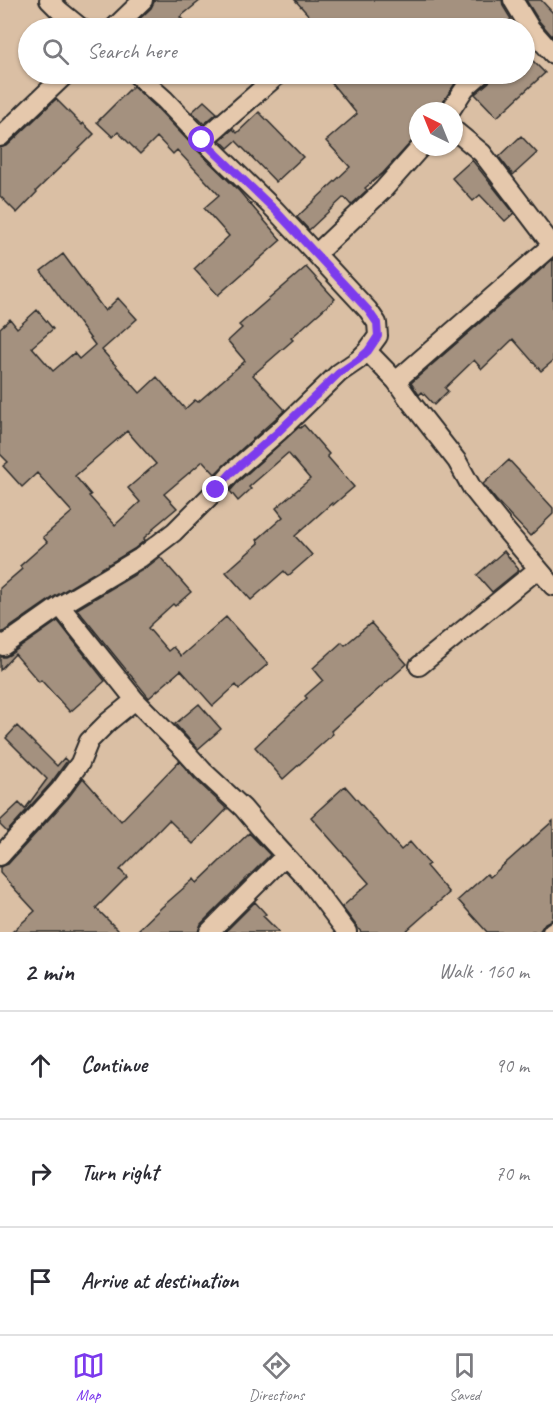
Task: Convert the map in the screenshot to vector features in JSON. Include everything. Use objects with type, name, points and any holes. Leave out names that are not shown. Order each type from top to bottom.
[{"type":"street","points":[[49,0],[69,18]]},
{"type":"street","points":[[124,18],[143,0]]},
{"type":"street","points":[[513,0],[521,18]]},
{"type":"street","points":[[535,38],[553,54]]},
{"type":"street","points":[[0,137],[56,84]]},
{"type":"street","points":[[0,643],[3,646],[60,606],[140,558],[174,532],[231,473],[278,432],[339,373],[368,351],[378,336],[377,323],[368,310],[275,210],[147,84]]},
{"type":"street","points":[[202,140],[267,84]]},
{"type":"street","points":[[456,102],[470,84]]},
{"type":"street","points":[[396,381],[552,245],[482,153],[463,137]]},
{"type":"street","points":[[316,254],[383,190],[413,156]]},
{"type":"street","points":[[368,351],[396,381],[457,461],[472,488],[553,586]]},
{"type":"street","points":[[419,666],[538,569]]},
{"type":"street","points":[[60,606],[135,700],[210,779],[243,808],[308,880],[347,932]]},
{"type":"street","points":[[0,856],[60,790],[80,763],[89,741],[135,700]]},
{"type":"street","points":[[209,932],[285,856]]},
{"type":"building","points":[[155,0],[201,0],[181,18],[140,18],[151,8]]},
{"type":"building","points":[[295,0],[502,0],[510,18],[311,18]]},
{"type":"building","points":[[526,0],[541,0],[553,13],[553,37],[539,21]]},
{"type":"building","points":[[535,63],[545,73],[535,82]]},
{"type":"building","points":[[332,84],[455,84],[443,102],[409,102],[409,144],[351,205],[344,197],[309,230],[297,217],[350,167],[326,141],[357,114]]},
{"type":"building","points":[[487,84],[533,84],[497,117],[475,94]]},
{"type":"building","points":[[133,86],[239,191],[281,240],[218,295],[194,269],[229,236],[204,208],[219,195],[177,150],[173,154],[157,137],[140,154],[118,132],[113,137],[97,122]]},
{"type":"building","points":[[56,99],[94,134],[17,213],[0,196],[0,148],[8,145]]},
{"type":"building","points":[[204,101],[217,113],[204,124],[192,112]]},
{"type":"building","points":[[259,112],[303,157],[276,182],[236,141],[228,148],[220,140],[233,129],[237,133]]},
{"type":"building","points":[[521,136],[537,153],[513,175],[499,157]]},
{"type":"building","points":[[472,160],[514,213],[505,221],[480,195],[473,201],[452,178]]},
{"type":"building","points":[[63,254],[105,311],[118,298],[137,319],[102,350],[140,393],[157,377],[185,409],[195,400],[198,402],[245,361],[228,341],[242,328],[239,325],[306,267],[335,299],[253,375],[285,410],[215,474],[203,461],[164,494],[177,508],[153,528],[144,538],[145,540],[134,549],[0,632],[0,588],[22,569],[20,566],[47,542],[43,537],[72,512],[37,473],[22,487],[3,466],[8,462],[0,454],[0,328],[10,319],[17,328],[37,310],[53,329],[32,347],[53,371],[74,353],[79,359],[95,345],[41,271]],"holes":[[[127,431],[156,464],[128,488],[140,502],[115,525],[89,496],[91,495],[75,476]]]},
{"type":"building","points":[[553,259],[553,361],[541,371],[513,339],[482,369],[474,360],[445,388],[448,391],[434,405],[422,392],[419,395],[411,383]]},
{"type":"building","points":[[304,425],[354,487],[295,536],[312,555],[288,576],[284,571],[251,600],[226,572],[259,543],[257,540],[283,517],[276,508],[310,479],[288,453],[249,487],[251,489],[238,501],[230,491],[299,427]]},
{"type":"building","points":[[509,460],[553,508],[553,514],[530,536],[483,484]]},
{"type":"building","points":[[504,551],[519,570],[492,592],[477,575]]},
{"type":"building","points":[[160,557],[191,592],[175,606],[173,604],[148,628],[168,651],[173,647],[181,656],[226,617],[268,664],[239,689],[236,685],[213,706],[181,670],[149,698],[77,609],[146,568]]},
{"type":"building","points":[[58,621],[105,681],[70,712],[41,680],[39,682],[15,654],[0,670],[0,657],[9,655]]},
{"type":"building","points":[[371,623],[407,664],[331,731],[333,734],[283,779],[255,747],[323,680],[313,668],[342,642],[345,645]]},
{"type":"building","points":[[199,704],[221,729],[198,749],[175,724]]},
{"type":"building","points":[[17,726],[57,766],[64,758],[67,761],[51,783],[7,832],[0,825],[0,821],[19,803],[25,809],[47,779],[6,738]]},
{"type":"building","points":[[179,761],[227,809],[193,844],[169,820],[120,870],[127,877],[96,908],[120,932],[12,932],[35,911],[0,873],[0,867],[8,864],[68,798],[83,778],[121,821]]},
{"type":"building","points":[[345,786],[401,850],[410,842],[429,864],[426,866],[449,893],[405,932],[361,932],[342,907],[369,883],[311,817]]},
{"type":"building","points":[[553,821],[553,919],[545,923],[539,932],[487,932],[458,900],[487,874],[490,877]]},
{"type":"building","points":[[249,833],[270,855],[201,924],[198,932],[136,932],[194,879],[197,883]]},
{"type":"building","points":[[255,902],[266,914],[263,916],[279,932],[225,932]]},
{"type":"route","points":[[202,140],[275,210],[368,310],[377,323],[378,336],[368,351],[339,373],[278,432],[231,473],[216,490]]}]
